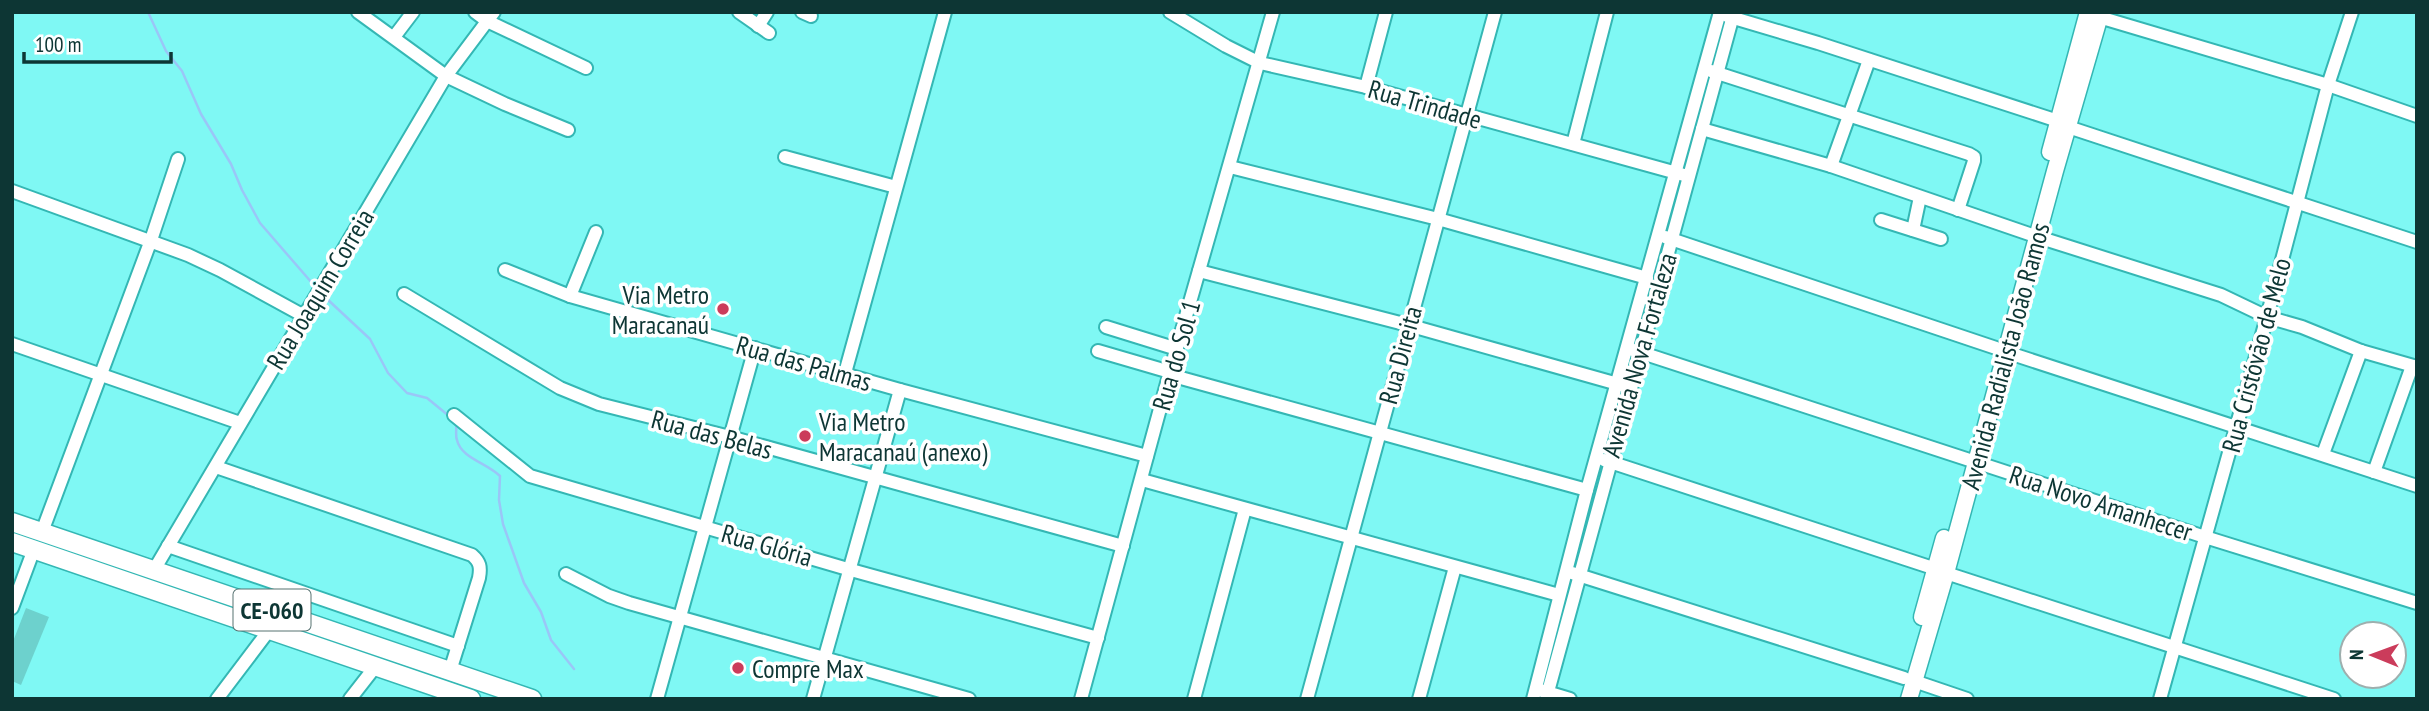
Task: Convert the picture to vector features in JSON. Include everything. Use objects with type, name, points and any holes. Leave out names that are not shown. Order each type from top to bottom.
[{"type":"highway","name":"CE-060","points":[[12,522],[532,699]]},
{"type":"highway","name":"CE-060","points":[[12,542],[471,699]]},
{"type":"main road","name":"Avenida Radialista João Ramos","points":[[1898,699],[1909,679],[1941,571],[2093,13]]},
{"type":"main road","name":"Avenida Radialista João Ramos","points":[[1909,679],[1909,699]]},
{"type":"street","points":[[358,12],[446,76],[569,130]]},
{"type":"street","points":[[394,37],[413,12]]},
{"type":"street","points":[[475,12],[491,17],[586,68]]},
{"type":"street","points":[[739,12],[764,29],[768,12]]},
{"type":"street","points":[[845,373],[945,12]]},
{"type":"street","name":"Rua Trindade","points":[[1170,12],[1226,46],[1260,62],[1683,174]]},
{"type":"street","name":"Rua do Sol 1","points":[[1081,699],[1273,12]]},
{"type":"street","points":[[1366,88],[1386,12]]},
{"type":"street","name":"Rua Direita","points":[[1307,699],[1495,12]]},
{"type":"street","points":[[1573,144],[1607,12]]},
{"type":"street","name":"Rua Cristóvão de Melo","points":[[2160,699],[2267,317],[2328,85],[2351,12]]},
{"type":"street","points":[[2093,13],[2328,85],[2417,116]]},
{"type":"street","points":[[1727,14],[2417,243]]},
{"type":"street","name":"Avenida Nova Fortaleza","points":[[1541,694],[1683,174],[1705,69],[1727,14]]},
{"type":"street","name":"Avenida Nova Fortaleza","points":[[1683,174],[1702,129],[1718,73],[1727,14]]},
{"type":"street","name":"Rua Joaquim Correia","points":[[154,570],[446,76],[491,17]]},
{"type":"street","points":[[1831,166],[1869,60]]},
{"type":"street","points":[[1705,69],[1957,148],[1974,157],[1958,209]]},
{"type":"street","points":[[1702,129],[1831,166],[2221,295],[2267,317],[2414,367],[2374,472]]},
{"type":"street","points":[[785,157],[896,187]]},
{"type":"street","points":[[42,532],[151,240],[178,159]]},
{"type":"street","points":[[1230,167],[1438,219],[1647,278]]},
{"type":"street","points":[[12,191],[151,240],[220,270],[304,316]]},
{"type":"street","points":[[1913,230],[1920,197]]},
{"type":"street","points":[[1881,220],[1941,239]]},
{"type":"street","points":[[570,296],[596,232]]},
{"type":"street","points":[[1665,237],[2417,486]]},
{"type":"street","name":"Avenida Nova Fortaleza","points":[[1634,350],[1647,278],[1665,237]]},
{"type":"street","name":"Rua das Palmas","points":[[505,270],[570,296],[900,390],[1147,456]]},
{"type":"street","points":[[1199,271],[1408,325],[1624,386]]},
{"type":"street","name":"Rua das Belas","points":[[404,294],[560,388],[599,404],[730,437],[1123,546]]},
{"type":"street","points":[[1106,327],[1177,349]]},
{"type":"street","points":[[12,344],[240,423]]},
{"type":"street","points":[[657,699],[755,348]]},
{"type":"street","name":"Rua Novo Amanhecer","points":[[1634,350],[2417,603]]},
{"type":"street","points":[[1098,351],[1170,374],[1587,491]]},
{"type":"street","points":[[2322,454],[2361,351]]},
{"type":"street","points":[[813,699],[900,390]]},
{"type":"street","name":"Rua Glória","points":[[454,415],[530,476],[851,570],[1098,638]]},
{"type":"street","points":[[1603,460],[2334,699]]},
{"type":"street","name":"Avenida Nova Fortaleza","points":[[1541,694],[1559,595],[1572,573],[1587,491],[1603,460]]},
{"type":"street","points":[[216,467],[472,555],[481,569],[450,671]]},
{"type":"street","points":[[1142,480],[1559,595]]},
{"type":"street","points":[[1194,699],[1245,509]]},
{"type":"street","points":[[168,546],[458,646]]},
{"type":"street","points":[[12,608],[34,550]]},
{"type":"street","points":[[1419,699],[1455,567]]},
{"type":"street","points":[[1572,573],[1967,699]]},
{"type":"street","points":[[566,574],[610,596],[825,660],[969,699]]},
{"type":"street","points":[[217,699],[270,629]]},
{"type":"street","points":[[351,699],[375,667]]},
{"type":"street","points":[[1541,694],[1570,699]]},
{"type":"shaded area","points":[[26,608],[49,617],[21,685],[12,681],[12,644]]},
{"type":"waterway","points":[[148,12],[166,51],[182,71],[201,114],[231,164],[260,223],[312,283]]},
{"type":"waterway","points":[[326,298],[370,339],[388,373],[407,393],[427,398],[449,416]]},
{"type":"waterway","points":[[456,424],[459,446],[469,456],[500,476],[499,500],[503,524],[524,583],[541,612],[551,640],[574,669]]},
{"type":"place","name":"Via Metro Maracanaú","points":[[723,309]]},
{"type":"place","name":"Via Metro Maracanaú (anexo)","points":[[805,436]]},
{"type":"place","name":"Compre Max","points":[[738,668]]}]
